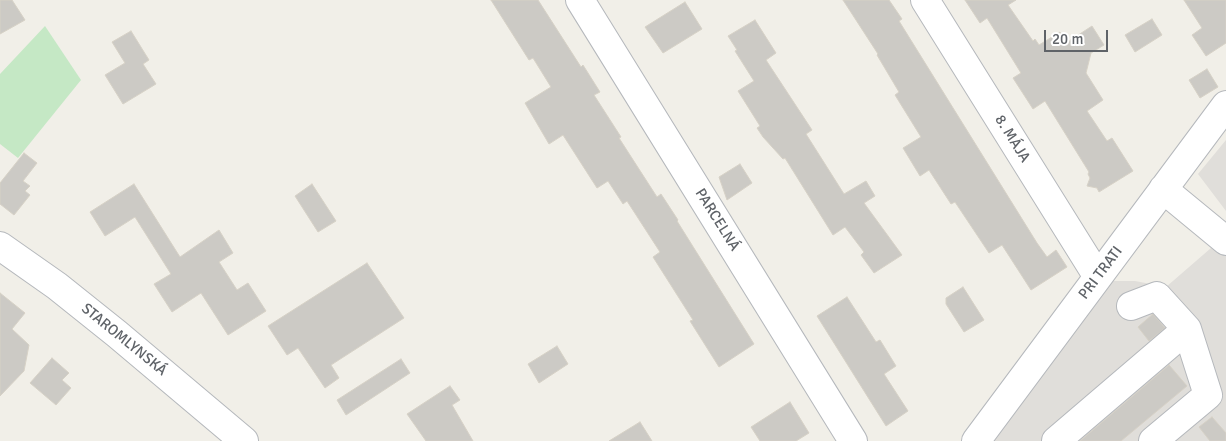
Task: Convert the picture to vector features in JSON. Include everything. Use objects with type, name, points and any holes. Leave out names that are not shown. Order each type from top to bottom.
[{"type":"street","name":"PARCELNÁ","points":[[580,0],[853,441]]},
{"type":"street","name":"8. MÁJA","points":[[925,0],[1098,277]]},
{"type":"street","name":"PRI TRATI","points":[[976,441],[1226,105]]},
{"type":"street","points":[[1163,189],[1226,241]]},
{"type":"street","name":"STAROMLYNSKÁ","points":[[0,246],[57,286],[110,328],[185,389],[244,441]]},
{"type":"street","points":[[1131,306],[1157,296],[1188,329],[1208,395],[1153,441]]},
{"type":"street","points":[[1056,441],[1188,329]]},
{"type":"shaded area","points":[[1226,140],[1226,211],[1198,174]]},
{"type":"shaded area","points":[[1226,235],[1226,441],[989,441],[1109,281],[1135,281],[1166,287]]},
{"type":"green space","points":[[45,26],[81,80],[18,158],[0,144],[0,74]]},
{"type":"building","points":[[0,0],[12,0],[25,20],[0,34]]},
{"type":"building","points":[[491,0],[538,0],[581,67],[583,65],[600,92],[594,95],[621,137],[619,138],[657,197],[661,194],[754,344],[719,367],[690,321],[693,320],[653,257],[660,252],[627,201],[623,204],[608,181],[597,188],[563,135],[549,144],[525,103],[551,87],[533,58],[529,60]]},
{"type":"building","points":[[843,0],[889,0],[902,19],[899,21],[1037,243],[1047,257],[1056,250],[1067,267],[1031,290],[1002,245],[989,253],[955,202],[951,204],[929,170],[920,176],[903,148],[921,137],[895,95],[899,92],[878,54]]},
{"type":"building","points":[[965,0],[1016,0],[1008,5],[1033,41],[1035,39],[1039,45],[1060,32],[1066,43],[1092,26],[1104,45],[1091,53],[1086,73],[1103,100],[1087,111],[1107,141],[1112,138],[1133,171],[1099,192],[1097,188],[1087,186],[1090,178],[1089,172],[1045,101],[1033,109],[1013,78],[1021,73],[987,18],[980,23]]},
{"type":"building","points":[[1184,0],[1226,0],[1226,43],[1206,56],[1192,35],[1202,28]]},
{"type":"building","points":[[685,2],[702,29],[663,53],[645,27]]},
{"type":"building","points":[[1152,19],[1162,35],[1135,52],[1125,35]]},
{"type":"building","points":[[755,20],[776,53],[766,60],[812,130],[806,134],[844,194],[866,181],[875,196],[864,203],[902,255],[874,273],[861,255],[864,252],[845,227],[833,235],[785,158],[783,159],[757,128],[760,126],[738,91],[754,81],[728,36]]},
{"type":"building","points":[[131,31],[149,60],[143,64],[156,84],[123,104],[105,75],[125,63],[112,42]]},
{"type":"building","points":[[1207,69],[1218,87],[1200,98],[1189,80]]},
{"type":"building","points":[[24,153],[37,163],[23,181],[30,186],[25,191],[30,195],[14,215],[0,204],[0,183]]},
{"type":"building","points":[[740,164],[752,183],[727,200],[719,177]]},
{"type":"building","points":[[134,184],[180,257],[219,230],[233,253],[219,262],[237,290],[248,283],[266,311],[228,335],[201,293],[172,312],[154,284],[171,274],[135,217],[105,236],[90,212]]},
{"type":"building","points":[[312,184],[336,221],[318,232],[295,196]]},
{"type":"building","points":[[367,263],[404,318],[331,365],[339,378],[325,388],[298,348],[287,355],[268,326]]},
{"type":"building","points":[[963,287],[984,320],[964,332],[946,304],[946,298]]},
{"type":"building","points":[[0,293],[25,313],[12,329],[29,345],[24,371],[0,396]]},
{"type":"building","points":[[847,297],[876,342],[880,340],[896,366],[884,374],[908,411],[886,426],[817,316]]},
{"type":"building","points":[[1153,314],[1165,328],[1149,341],[1138,327]]},
{"type":"building","points":[[557,346],[568,364],[539,383],[528,364]]},
{"type":"building","points":[[52,358],[69,373],[62,380],[71,388],[56,405],[30,383]]},
{"type":"building","points":[[401,359],[410,373],[346,415],[337,400]]},
{"type":"building","points":[[1169,365],[1187,386],[1121,441],[1080,441]]},
{"type":"building","points":[[450,386],[460,400],[452,405],[473,441],[426,441],[407,414]]},
{"type":"building","points":[[790,402],[809,433],[796,441],[760,441],[751,427]]},
{"type":"building","points":[[1212,417],[1226,433],[1226,441],[1210,441],[1199,427]]},
{"type":"building","points":[[640,422],[652,441],[609,441]]}]
